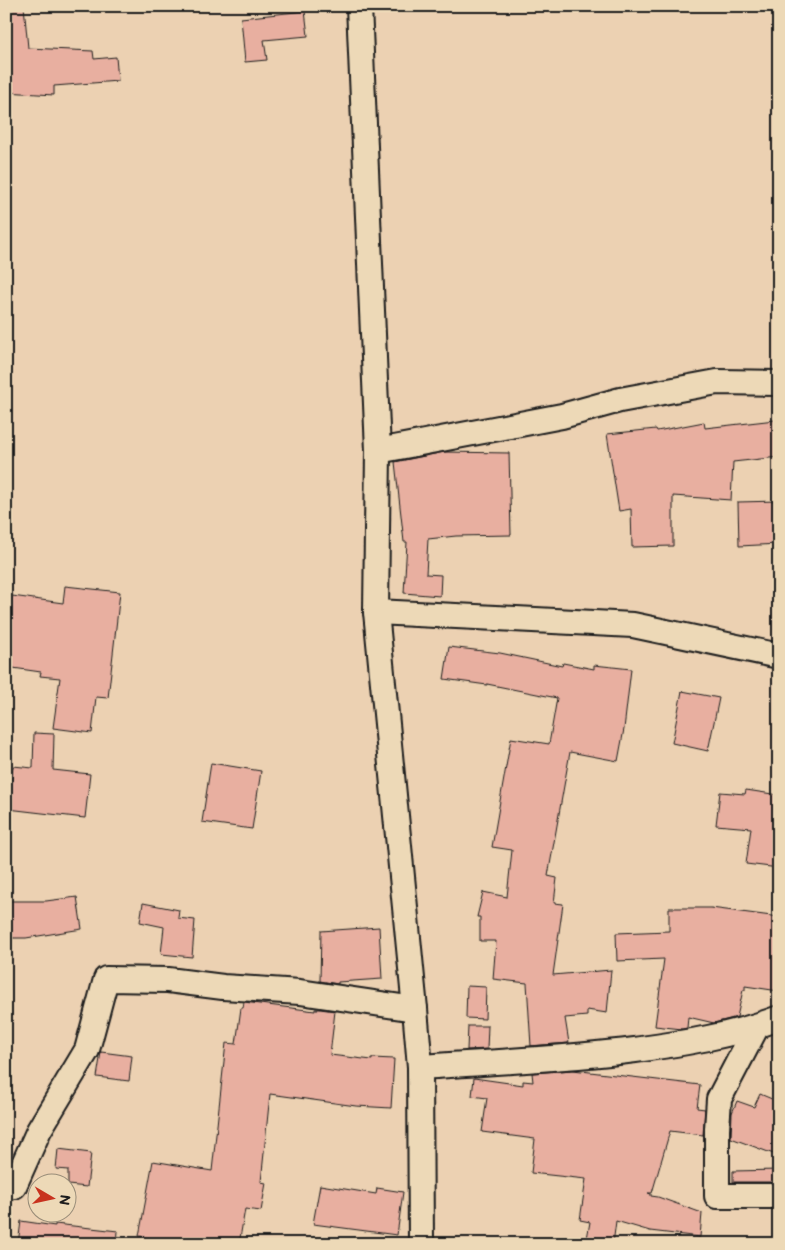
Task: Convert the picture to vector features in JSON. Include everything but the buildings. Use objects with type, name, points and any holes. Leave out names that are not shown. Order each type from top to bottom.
[{"type":"street","points":[[359,6],[378,452],[376,612],[416,1009],[420,1067],[421,1244]]},
{"type":"street","points":[[378,452],[562,416],[620,400],[717,382],[779,383]]},
{"type":"street","points":[[376,612],[633,624],[779,656]]},
{"type":"street","points":[[6,1186],[14,1186],[39,1130],[87,1050],[106,979],[168,980],[223,987],[300,992],[416,1009]]},
{"type":"street","points":[[420,1067],[593,1055],[692,1042],[757,1026],[779,1018]]},
{"type":"street","points":[[757,1026],[719,1099],[717,1196],[779,1196]]}]
